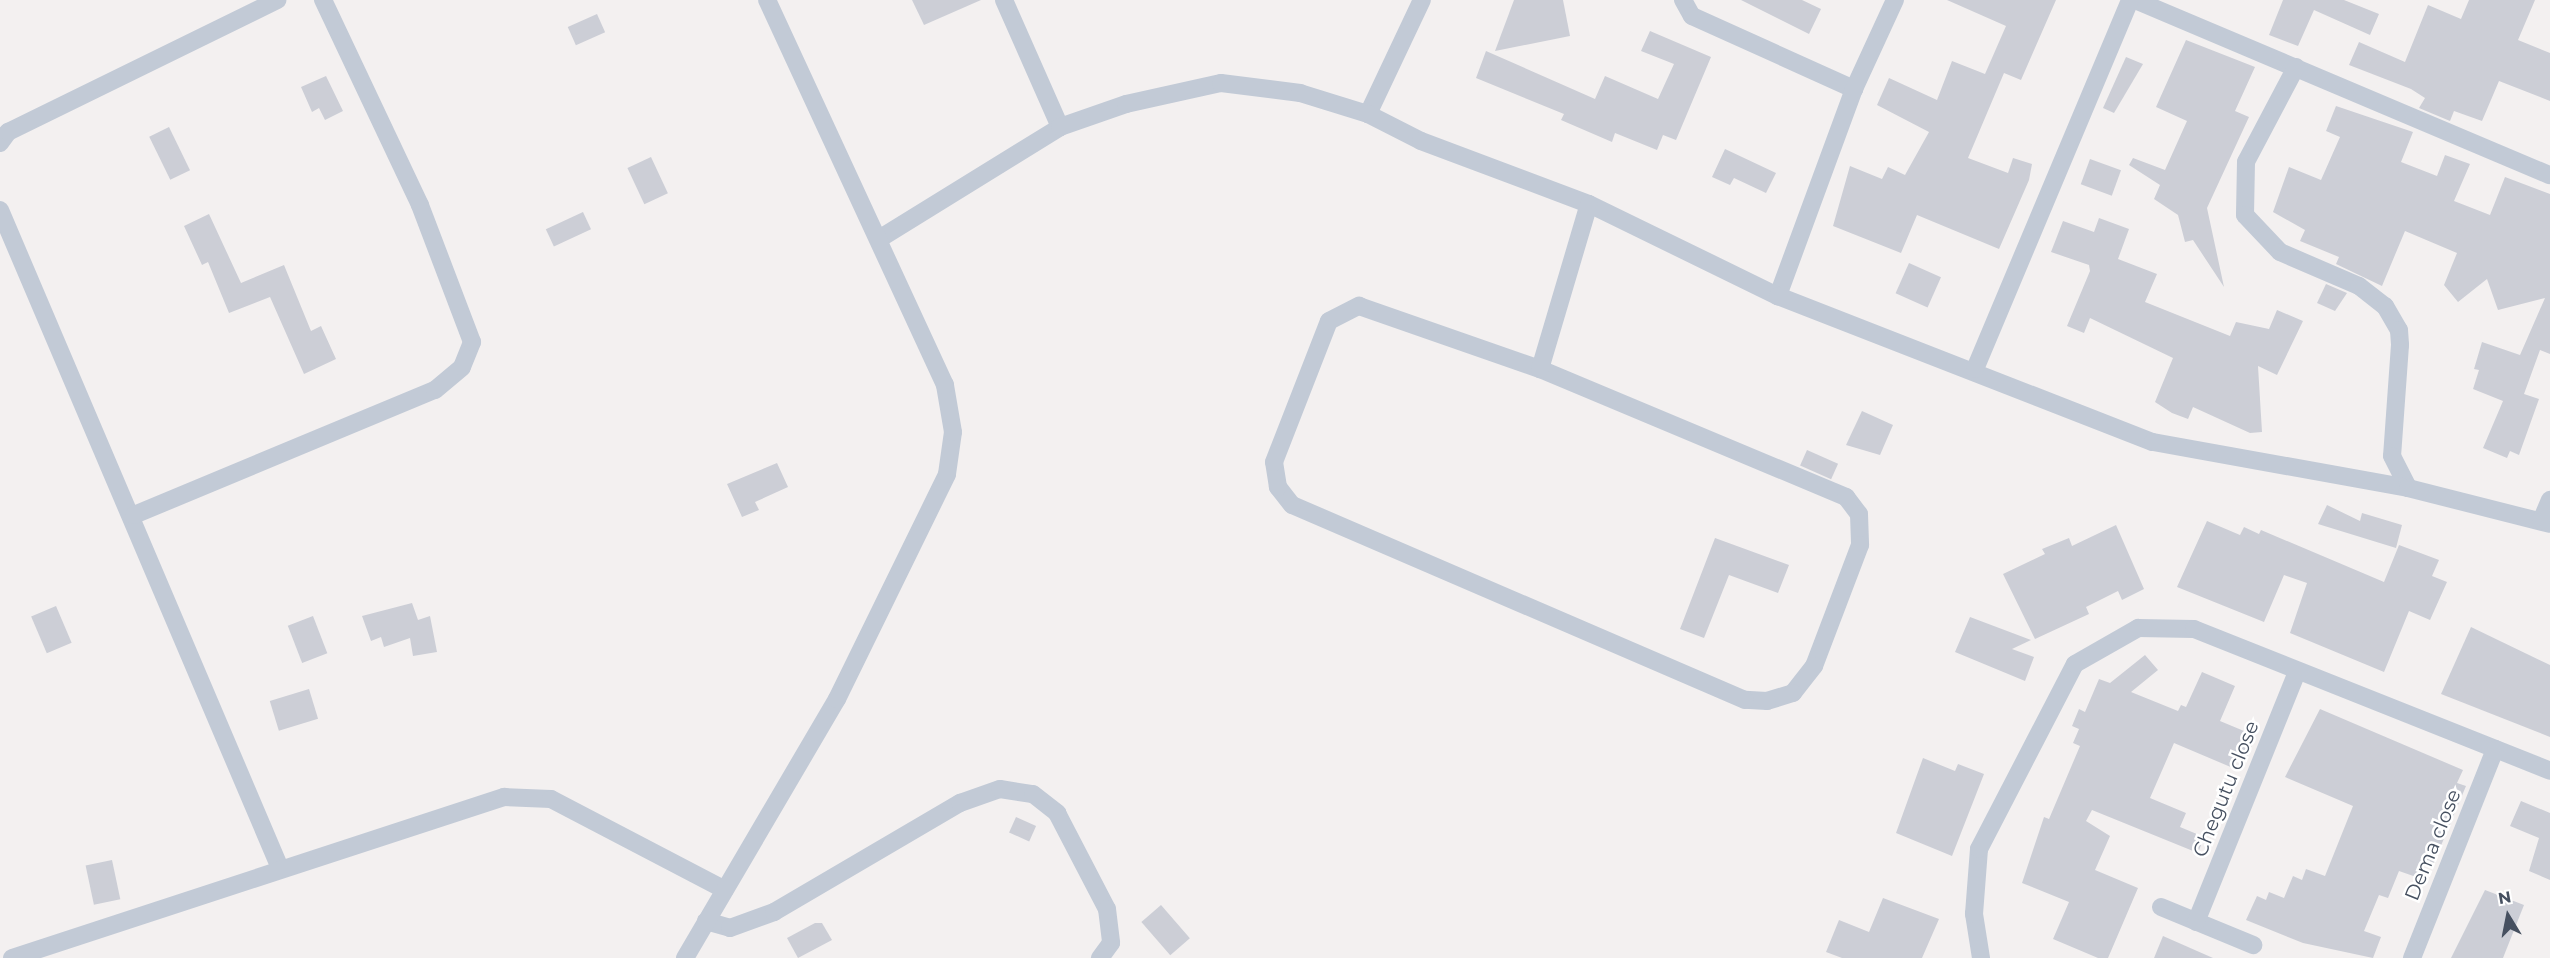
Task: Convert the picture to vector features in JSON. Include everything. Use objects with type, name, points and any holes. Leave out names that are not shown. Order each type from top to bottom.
[{"type":"street","points":[[0,143],[8,132],[278,0]]},
{"type":"street","points":[[134,515],[435,390],[462,367],[472,342],[420,204],[322,0]]},
{"type":"street","points":[[685,958],[837,699],[947,474],[953,432],[945,385],[767,0]]},
{"type":"street","points":[[1004,0],[1060,127]]},
{"type":"street","points":[[1368,114],[1422,0]]},
{"type":"street","points":[[1683,0],[1692,16],[1854,89]]},
{"type":"street","points":[[1778,296],[1854,89],[1895,0]]},
{"type":"street","points":[[1975,369],[2132,0],[2550,175]]},
{"type":"street","points":[[2296,67],[2246,162],[2245,215],[2280,252],[2359,286],[2385,306],[2399,330],[2400,345],[2392,456],[2408,488]]},
{"type":"street","points":[[879,239],[1060,127],[1126,104],[1221,83],[1300,93],[1368,114],[1421,141],[1589,204],[1778,296],[1975,369],[2153,442],[2408,488],[2546,523],[2550,500]]},
{"type":"street","points":[[1540,369],[1589,204]]},
{"type":"street","points":[[0,210],[134,515],[280,868]]},
{"type":"street","points":[[1359,306],[1540,369],[1846,497],[1860,514],[1860,545],[1850,582],[1814,666],[1793,693],[1767,701],[1745,699],[1292,505],[1278,487],[1274,462],[1329,321],[1345,309],[1359,306]]},
{"type":"street","points":[[1981,958],[1974,914],[1979,849],[2075,664],[2138,628],[2164,625],[2194,629],[2550,771]]},
{"type":"street","name":"Chegutu close","points":[[2196,922],[2297,672]]},
{"type":"street","name":"Dema close","points":[[2412,958],[2495,749]]},
{"type":"street","points":[[706,921],[730,928],[774,912],[960,803],[1000,789],[1033,794],[1057,813],[1107,909],[1111,944],[1100,958]]},
{"type":"street","points":[[12,958],[280,868],[504,797],[539,799],[592,819],[725,890]]},
{"type":"street","points":[[2161,908],[2253,945]]},
{"type":"building","points":[[912,0],[981,0],[924,25]]},
{"type":"building","points":[[1514,0],[1563,0],[1570,36],[1495,51]]},
{"type":"building","points":[[1741,0],[1802,0],[1821,9],[1809,34]]},
{"type":"building","points":[[1947,0],[2056,0],[2021,80],[2004,73],[1968,158],[2008,173],[2013,158],[2032,164],[2029,180],[1999,249],[1917,215],[1901,253],[1833,226],[1850,166],[1882,179],[1888,167],[1905,175],[1929,132],[1877,105],[1889,78],[1937,100],[1952,61],[1985,74],[2006,26]]},
{"type":"building","points":[[2283,0],[2344,0],[2379,14],[2370,35],[2314,10],[2298,46],[2269,35]]},
{"type":"building","points":[[2469,0],[2535,0],[2518,40],[2550,53],[2550,101],[2499,81],[2482,121],[2454,111],[2450,121],[2419,108],[2425,98],[2411,89],[2349,65],[2359,42],[2405,62],[2428,5],[2461,19]]},
{"type":"building","points":[[597,14],[605,32],[576,45],[568,27]]},
{"type":"building","points":[[1650,31],[1711,57],[1676,140],[1663,135],[1657,150],[1615,133],[1612,142],[1561,120],[1564,114],[1476,78],[1486,51],[1595,99],[1605,76],[1658,99],[1674,64],[1641,51]]},
{"type":"building","points":[[2186,40],[2255,67],[2235,111],[2249,117],[2207,208],[2224,287],[2193,240],[2185,242],[2178,215],[2154,199],[2160,185],[2129,165],[2133,158],[2165,170],[2187,121],[2156,107]]},
{"type":"building","points":[[2126,57],[2143,64],[2114,113],[2103,108]]},
{"type":"building","points":[[326,76],[343,111],[325,120],[319,108],[312,112],[301,87]]},
{"type":"building","points":[[2336,106],[2413,132],[2401,162],[2437,176],[2445,155],[2470,164],[2454,201],[2490,215],[2505,177],[2550,194],[2550,354],[2540,350],[2524,394],[2539,399],[2519,455],[2510,451],[2507,458],[2483,448],[2503,401],[2473,389],[2479,370],[2474,369],[2482,342],[2520,355],[2545,298],[2498,310],[2487,279],[2458,302],[2444,285],[2457,253],[2405,231],[2382,286],[2336,264],[2339,257],[2300,241],[2305,230],[2273,212],[2289,167],[2321,180],[2340,137],[2326,131]]},
{"type":"building","points":[[169,127],[190,170],[170,180],[149,137]]},
{"type":"building","points":[[1725,149],[1776,173],[1766,193],[1734,178],[1730,185],[1712,177]]},
{"type":"building","points":[[651,157],[668,193],[644,204],[627,168]]},
{"type":"building","points":[[2090,159],[2121,170],[2112,196],[2081,184]]},
{"type":"building","points":[[583,212],[591,229],[554,247],[546,229]]},
{"type":"building","points":[[209,214],[241,283],[284,265],[311,331],[321,326],[336,359],[304,374],[270,297],[229,313],[208,262],[202,265],[184,226]]},
{"type":"building","points":[[2099,218],[2129,229],[2118,259],[2157,274],[2145,302],[2230,336],[2236,322],[2269,329],[2277,310],[2303,321],[2277,375],[2258,366],[2262,432],[2250,433],[2193,407],[2188,419],[2172,413],[2155,402],[2173,358],[2090,318],[2084,333],[2067,326],[2090,271],[2089,265],[2051,252],[2063,221],[2094,232]]},
{"type":"building","points":[[1909,263],[1941,277],[1928,307],[1896,293]]},
{"type":"building","points":[[2326,284],[2347,293],[2335,311],[2317,303]]},
{"type":"building","points":[[1862,411],[1893,425],[1880,455],[1846,445]]},
{"type":"building","points":[[1807,450],[1838,464],[1831,479],[1800,466]]},
{"type":"building","points":[[777,463],[788,487],[755,502],[759,510],[742,517],[727,484]]},
{"type":"building","points":[[2327,505],[2360,521],[2362,513],[2402,525],[2396,548],[2318,524]]},
{"type":"building","points":[[2207,521],[2240,535],[2244,527],[2259,534],[2261,530],[2384,582],[2399,545],[2439,560],[2432,576],[2447,582],[2430,620],[2409,611],[2384,672],[2290,633],[2307,583],[2284,575],[2264,622],[2177,587]]},
{"type":"building","points":[[2116,525],[2144,589],[2122,600],[2118,591],[2086,607],[2089,614],[2035,639],[2003,574],[2045,554],[2042,549],[2069,538],[2072,546]]},
{"type":"building","points":[[1715,538],[1789,565],[1778,593],[1729,575],[1704,638],[1680,629]]},
{"type":"building","points":[[412,603],[418,620],[430,616],[437,652],[413,656],[410,638],[384,647],[381,637],[371,641],[362,616]]},
{"type":"building","points":[[56,606],[72,643],[47,653],[31,617]]},
{"type":"building","points":[[313,616],[327,653],[302,663],[288,626]]},
{"type":"building","points":[[1970,617],[2031,640],[2012,649],[2034,657],[2025,681],[1955,652]]},
{"type":"building","points":[[2471,627],[2550,665],[2550,737],[2441,694]]},
{"type":"building","points":[[2145,655],[2158,670],[2131,692],[2178,711],[2181,705],[2186,707],[2202,672],[2235,686],[2220,721],[2256,736],[2247,757],[2239,753],[2233,768],[2174,743],[2150,798],[2186,813],[2180,827],[2204,837],[2198,853],[2092,810],[2086,821],[2110,836],[2095,870],[2138,888],[2108,958],[2098,958],[2053,939],[2069,902],[2022,883],[2044,817],[2049,819],[2080,746],[2073,743],[2079,729],[2072,726],[2079,709],[2085,712],[2099,679],[2110,683]]},
{"type":"building","points":[[309,689],[318,719],[279,731],[270,701]]},
{"type":"building","points":[[2320,709],[2463,770],[2457,783],[2466,786],[2432,867],[2424,864],[2419,878],[2399,871],[2388,898],[2379,895],[2364,931],[2381,937],[2373,958],[2303,943],[2246,920],[2257,896],[2266,900],[2269,892],[2284,898],[2293,876],[2302,880],[2306,869],[2325,876],[2353,806],[2285,777]]},
{"type":"building","points":[[1923,758],[1955,771],[1958,764],[1984,774],[1952,856],[1896,833]]},
{"type":"building","points":[[2521,801],[2550,813],[2550,880],[2529,871],[2539,838],[2510,826]]},
{"type":"building","points":[[1016,817],[1036,826],[1029,841],[1009,833]]},
{"type":"building","points":[[112,860],[120,899],[94,905],[86,866]]},
{"type":"building","points":[[2485,890],[2524,905],[2503,958],[2451,958]]},
{"type":"building","points":[[1883,898],[1939,919],[1922,958],[1842,958],[1826,952],[1839,920],[1869,932]]},
{"type":"building","points":[[1161,905],[1190,938],[1170,955],[1141,922]]},
{"type":"building","points":[[815,923],[822,923],[832,940],[798,958],[787,938]]},
{"type":"building","points":[[2163,936],[2213,958],[2154,958]]}]
